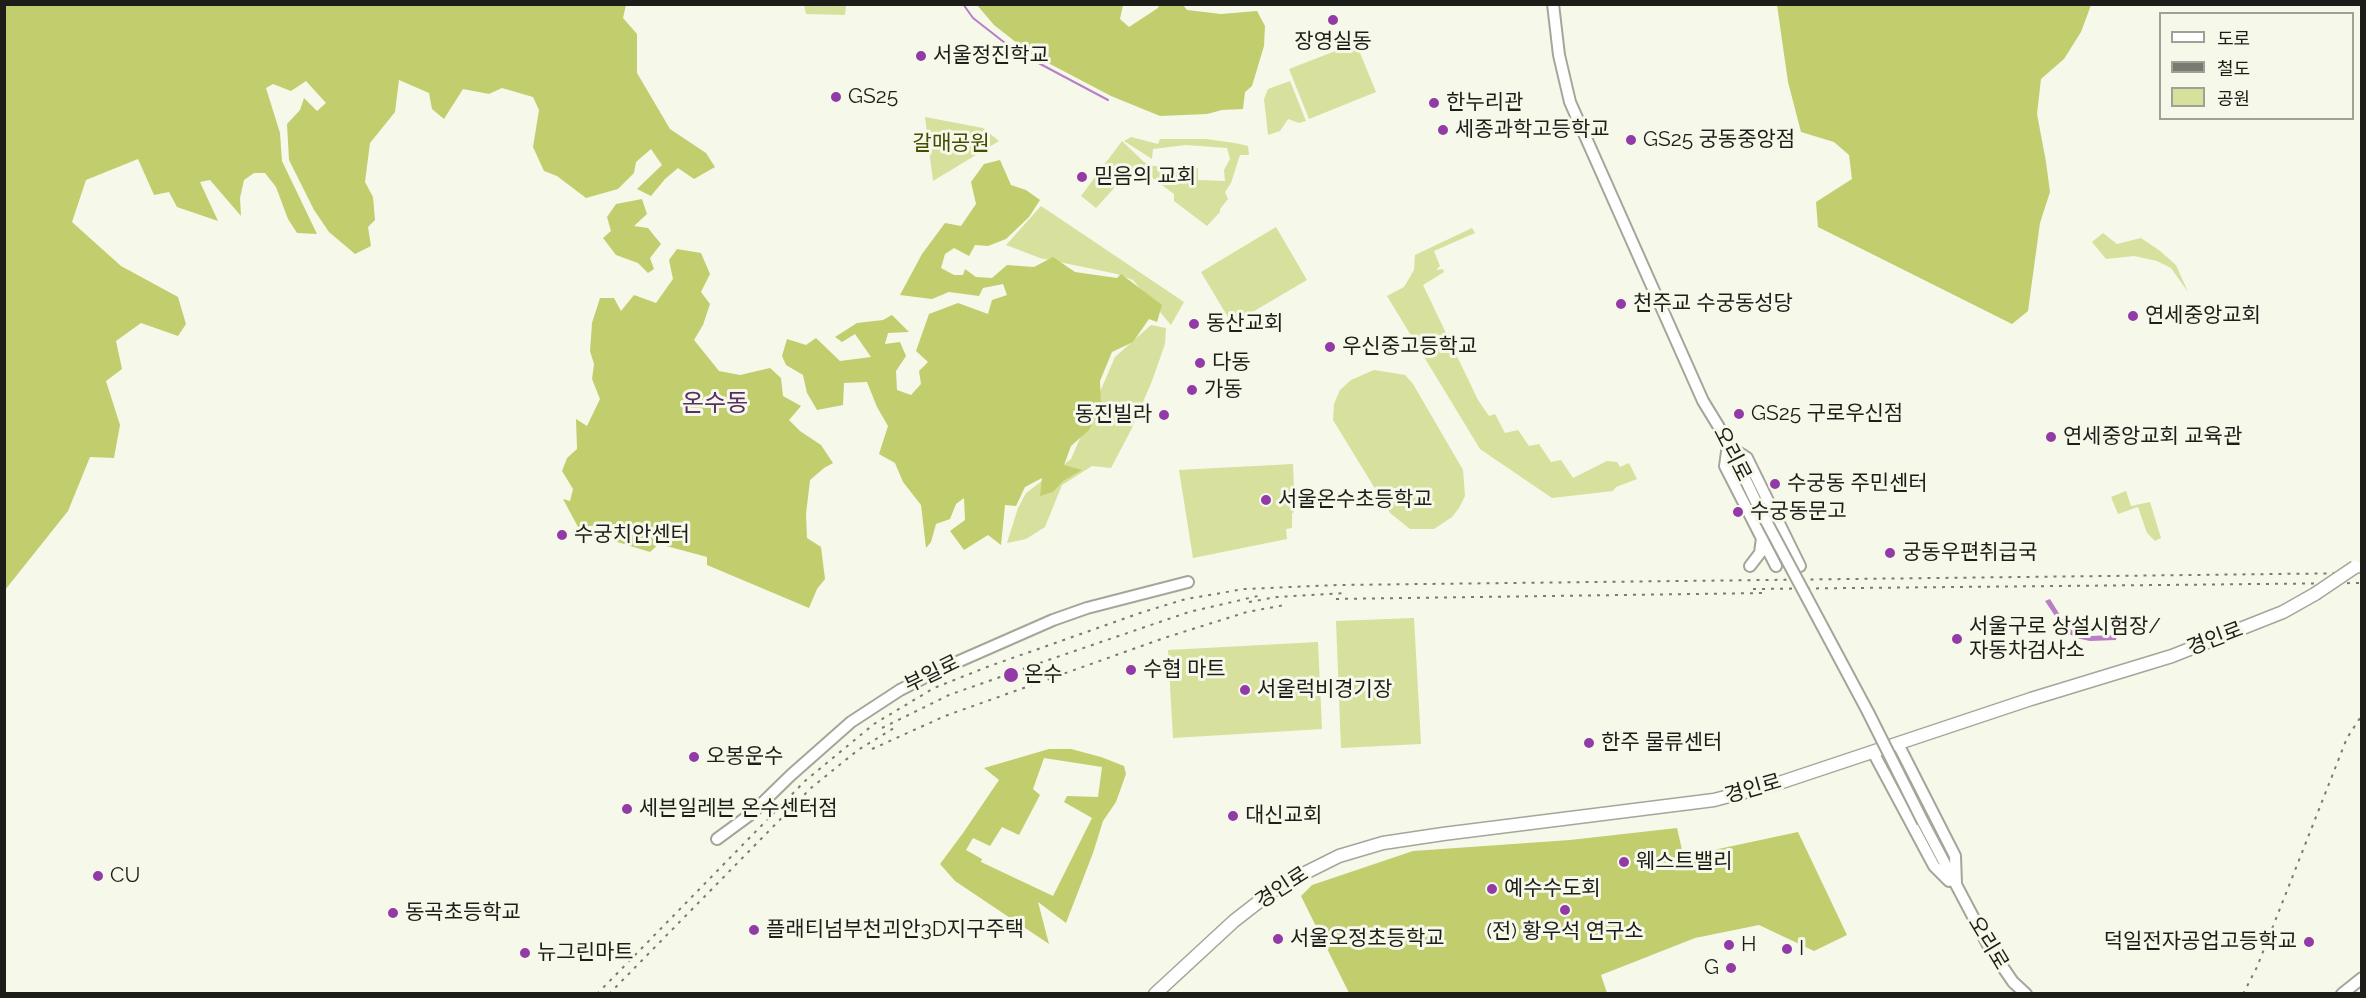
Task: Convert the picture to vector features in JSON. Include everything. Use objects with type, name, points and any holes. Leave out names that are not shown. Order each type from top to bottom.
[{"type":"main road","name":"오리로","points":[[1553,4],[1559,55],[1570,102],[1703,401],[1868,712],[1956,887],[1989,947],[2013,982],[2026,993]]},
{"type":"main road","points":[[1776,566],[1725,466],[1728,445],[1747,458],[1800,566]]},
{"type":"main road","points":[[1755,525],[1764,530],[1770,530],[1776,522],[1775,516]]},
{"type":"main road","points":[[1750,566],[1760,553],[1761,538]]},
{"type":"main road","name":"경인로","points":[[1155,993],[1234,921],[1279,886],[1339,856],[1383,843],[1443,834],[1714,800],[1782,782],[2031,699],[2172,656],[2283,612],[2315,594],[2358,564]]},
{"type":"main road","name":"부일로","points":[[717,839],[751,814],[851,722],[900,690],[939,670],[1053,620],[1188,582]]},
{"type":"main road","name":"오리로","points":[[1898,744],[1955,856],[1956,887]]},
{"type":"main road","name":"오리로","points":[[1873,752],[1934,866],[1956,887]]},
{"type":"main road","points":[[2342,993],[2361,978]]},
{"type":"green space","points":[[5,4],[626,5],[623,18],[637,34],[637,73],[670,129],[706,153],[715,167],[694,179],[678,168],[651,196],[637,189],[662,165],[651,149],[636,162],[634,173],[618,189],[586,198],[557,176],[544,171],[533,147],[539,110],[533,97],[502,88],[489,94],[463,89],[444,119],[432,109],[429,93],[399,80],[395,112],[370,143],[365,182],[373,197],[375,220],[368,227],[371,246],[355,254],[329,232],[314,210],[289,160],[287,124],[300,110],[304,98],[317,111],[326,103],[306,81],[291,91],[273,84],[266,88],[280,133],[282,161],[317,234],[297,233],[288,219],[276,187],[265,173],[254,173],[244,180],[240,198],[241,216],[210,180],[200,182],[218,221],[177,207],[169,192],[154,195],[138,159],[86,180],[72,222],[121,266],[178,297],[186,324],[178,336],[141,323],[116,341],[122,369],[106,381],[120,425],[114,458],[90,457],[68,511],[5,590]]},
{"type":"green space","points":[[804,5],[846,5],[845,15],[806,14]]},
{"type":"green space","points":[[977,5],[1123,5],[1120,19],[1129,27],[1158,8],[1159,5],[1183,5],[1187,10],[1221,14],[1257,11],[1265,26],[1264,46],[1252,86],[1245,92],[1243,109],[1222,110],[1207,114],[1160,116],[1111,96],[1031,54],[994,25]]},
{"type":"green space","points":[[1777,5],[2091,5],[2081,32],[2064,59],[2041,79],[2037,114],[2050,192],[2040,223],[2028,311],[2012,324],[1818,227],[1816,202],[1852,179],[1849,155],[1834,142],[1801,132],[1788,82]]},
{"type":"green space","points":[[1356,43],[1376,92],[1309,119],[1289,69]]},
{"type":"green space","points":[[1290,81],[1306,121],[1299,123],[1288,119],[1280,131],[1268,135],[1264,99],[1268,89]]},
{"type":"green space","name":"갈매공원","points":[[925,117],[983,128],[999,141],[933,181]]},
{"type":"green space","points":[[1131,137],[1158,144],[1160,139],[1206,139],[1235,143],[1248,146],[1249,155],[1240,155],[1231,183],[1225,192],[1228,199],[1207,226],[1174,201],[1174,194],[1135,165],[1096,208],[1081,196],[1122,141],[1144,162],[1153,166],[1198,168],[1198,180],[1225,181],[1224,170],[1230,159],[1227,148],[1186,145],[1153,149],[1152,159],[1124,141]]},
{"type":"green space","points":[[1000,160],[1011,185],[1026,190],[1040,200],[1029,217],[1006,239],[988,246],[975,245],[969,256],[954,248],[945,254],[941,268],[954,275],[963,275],[965,269],[976,277],[992,278],[1007,265],[1034,267],[1053,257],[1075,272],[1117,278],[1121,274],[1162,305],[1157,322],[1149,319],[1133,342],[1112,352],[1100,381],[1101,405],[1089,430],[1071,446],[1064,465],[1082,470],[1063,481],[1053,492],[1040,496],[1042,478],[1025,487],[1016,506],[1005,505],[1001,545],[988,535],[964,550],[950,531],[965,520],[964,498],[956,504],[950,519],[936,524],[931,542],[926,548],[921,505],[903,482],[895,463],[879,454],[888,426],[867,382],[844,383],[843,405],[817,410],[807,393],[803,375],[786,365],[782,356],[787,339],[806,345],[816,338],[840,361],[871,357],[855,334],[842,342],[835,337],[857,323],[883,320],[892,315],[909,332],[888,333],[885,344],[900,342],[906,356],[896,371],[897,390],[911,395],[921,384],[919,371],[928,362],[916,351],[929,314],[958,303],[988,314],[992,300],[1007,295],[1003,284],[983,288],[979,296],[949,292],[932,299],[900,295],[922,254],[945,223],[961,226],[976,204],[971,182],[984,164]]},
{"type":"green space","points":[[642,199],[647,214],[634,226],[648,228],[661,244],[650,258],[654,269],[648,273],[638,263],[616,255],[603,238],[611,231],[607,217],[616,204]]},
{"type":"green space","points":[[1041,206],[1184,302],[1171,325],[1133,280],[1117,274],[1040,258],[1006,245]]},
{"type":"green space","points":[[1276,227],[1307,280],[1232,324],[1201,272]]},
{"type":"green space","points":[[1472,228],[1475,233],[1434,251],[1440,266],[1436,270],[1443,269],[1444,272],[1423,285],[1478,400],[1489,416],[1495,414],[1505,433],[1518,430],[1529,446],[1539,444],[1551,462],[1561,460],[1573,478],[1607,461],[1617,462],[1620,467],[1629,463],[1637,479],[1616,487],[1613,491],[1552,498],[1480,449],[1387,296],[1404,287],[1414,270],[1415,255]]},
{"type":"green space","points":[[2103,233],[2117,244],[2141,238],[2160,251],[2176,265],[2188,292],[2171,268],[2157,261],[2134,256],[2106,259],[2092,242]]},
{"type":"green space","points":[[677,249],[701,253],[710,274],[701,292],[710,304],[703,325],[694,340],[719,371],[740,375],[770,368],[781,378],[783,396],[801,406],[789,420],[800,431],[821,445],[833,463],[810,480],[806,514],[807,538],[821,547],[825,579],[817,589],[809,608],[707,565],[707,557],[659,544],[650,552],[611,540],[611,524],[578,527],[563,499],[570,501],[573,489],[562,471],[567,458],[577,449],[576,419],[587,426],[600,399],[592,379],[594,364],[590,351],[592,323],[600,298],[614,298],[621,311],[634,295],[656,303],[673,279],[669,260]]},
{"type":"green space","points":[[1151,325],[1166,328],[1165,344],[1131,430],[1111,468],[1092,466],[1062,485],[1045,527],[1026,539],[1007,543],[1018,508],[1026,493],[1071,459],[1115,357]]},
{"type":"green space","points":[[1374,370],[1405,375],[1413,384],[1463,470],[1465,496],[1452,517],[1434,529],[1410,529],[1390,513],[1333,420],[1334,404],[1340,390],[1351,380]]},
{"type":"green space","points":[[1293,464],[1295,510],[1292,514],[1292,528],[1286,529],[1287,539],[1193,558],[1179,470]]},
{"type":"green space","points":[[2126,491],[2131,506],[2150,502],[2161,538],[2155,541],[2147,533],[2138,507],[2118,514],[2111,497]]},
{"type":"green space","points":[[1414,618],[1421,744],[1341,748],[1336,621]]},
{"type":"green space","name":"서울럭비경기장","points":[[1318,642],[1322,729],[1173,738],[1168,650]]},
{"type":"green space","points":[[1049,749],[1071,749],[1124,766],[1126,774],[1116,802],[1103,821],[1066,923],[1038,902],[1049,944],[955,881],[940,864],[999,780],[984,768]],"holes":[[[1044,758],[1102,767],[1098,797],[1067,796],[1064,802],[1092,818],[1053,896],[981,862],[982,859],[966,850],[973,838],[990,846],[1002,827],[1019,835],[1040,795],[1033,789]]]},
{"type":"green space","points":[[1677,828],[1682,850],[1690,855],[1798,832],[1847,935],[1814,951],[1759,925],[1695,938],[1601,975],[1607,993],[1349,993],[1301,896],[1312,885],[1413,851],[1570,840]]},
{"type":"shaded area","points":[[2050,599],[2068,628],[2090,636],[2117,635],[2116,640],[2090,641],[2076,638],[2065,631],[2045,601]]},
{"type":"waterway","points":[[963,4],[973,18],[1014,50],[1108,100]]},
{"type":"railway","points":[[597,994],[805,781],[874,724],[934,688],[987,667],[1186,599],[1244,589],[1339,585],[2362,573]]},
{"type":"railway","points":[[1753,589],[2362,583]]},
{"type":"railway","points":[[1249,602],[1277,597],[1345,593]]},
{"type":"railway","points":[[1336,599],[1762,593]]},
{"type":"railway","points":[[882,728],[949,695],[1057,657],[1189,612],[1258,596]]},
{"type":"railway","points":[[872,749],[945,716],[1164,638],[1247,612],[1285,605]]},
{"type":"railway","points":[[2243,994],[2257,967],[2347,738],[2362,715]]},
{"type":"railway","points":[[609,994],[811,788],[858,750],[894,728]]},
{"type":"place","name":"장영실동","points":[[1333,20]]},
{"type":"place","name":"서울정진학교","points":[[921,56]]},
{"type":"place","name":"GS25","points":[[836,97]]},
{"type":"place","name":"한누리관","points":[[1434,103]]},
{"type":"place","name":"세종과학고등학교","points":[[1443,130]]},
{"type":"place","name":"GS25 궁동중앙점","points":[[1631,140]]},
{"type":"place","name":"믿음의 교회","points":[[1082,177]]},
{"type":"place","name":"천주교 수궁동성당","points":[[1621,304]]},
{"type":"place","name":"연세중앙교회","points":[[2133,316]]},
{"type":"place","name":"동산교회","points":[[1194,324]]},
{"type":"place","name":"우신중고등학교","points":[[1330,347]]},
{"type":"place","name":"다동","points":[[1200,363]]},
{"type":"place","name":"가동","points":[[1192,390]]},
{"type":"place","name":"GS25 구로우신점","points":[[1739,414]]},
{"type":"place","name":"동진빌라","points":[[1164,415]]},
{"type":"place","name":"연세중앙교회 교육관","points":[[2051,437]]},
{"type":"place","name":"수궁동 주민센터","points":[[1775,484]]},
{"type":"place","name":"서울온수초등학교","points":[[1266,500]]},
{"type":"place","name":"수궁동문고","points":[[1738,512]]},
{"type":"place","name":"수궁치안센터","points":[[562,535]]},
{"type":"place","name":"궁동우편취급국","points":[[1890,553]]},
{"type":"place","name":"서울구로 상설시험장/ 자동차검사소","points":[[1957,639]]},
{"type":"place","name":"수협 마트","points":[[1131,670]]},
{"type":"place","name":"온수","points":[[1011,675]]},
{"type":"place","name":"서울럭비경기장","points":[[1245,690]]},
{"type":"place","name":"한주 물류센터","points":[[1589,743]]},
{"type":"place","name":"오봉운수","points":[[694,757]]},
{"type":"place","name":"세븐일레븐 온수센터점","points":[[627,809]]},
{"type":"place","name":"대신교회","points":[[1233,816]]},
{"type":"place","name":"웨스트밸리","points":[[1624,862]]},
{"type":"place","name":"CU","points":[[98,876]]},
{"type":"place","name":"예수수도회","points":[[1492,889]]},
{"type":"place","name":"(전) 황우석 연구소","points":[[1565,910]]},
{"type":"place","name":"동곡초등학교","points":[[393,913]]},
{"type":"place","name":"플래티넘부천괴안3D지구주택","points":[[754,930]]},
{"type":"place","name":"서울오정초등학교","points":[[1278,939]]},
{"type":"place","name":"덕일전자공업고등학교","points":[[2309,942]]},
{"type":"place","name":"H","points":[[1729,945]]},
{"type":"place","name":"I","points":[[1787,949]]},
{"type":"place","name":"뉴그린마트","points":[[525,953]]},
{"type":"place","name":"G","points":[[1731,968]]},
{"type":"district","name":"온수동","points":[[715,404]]}]
